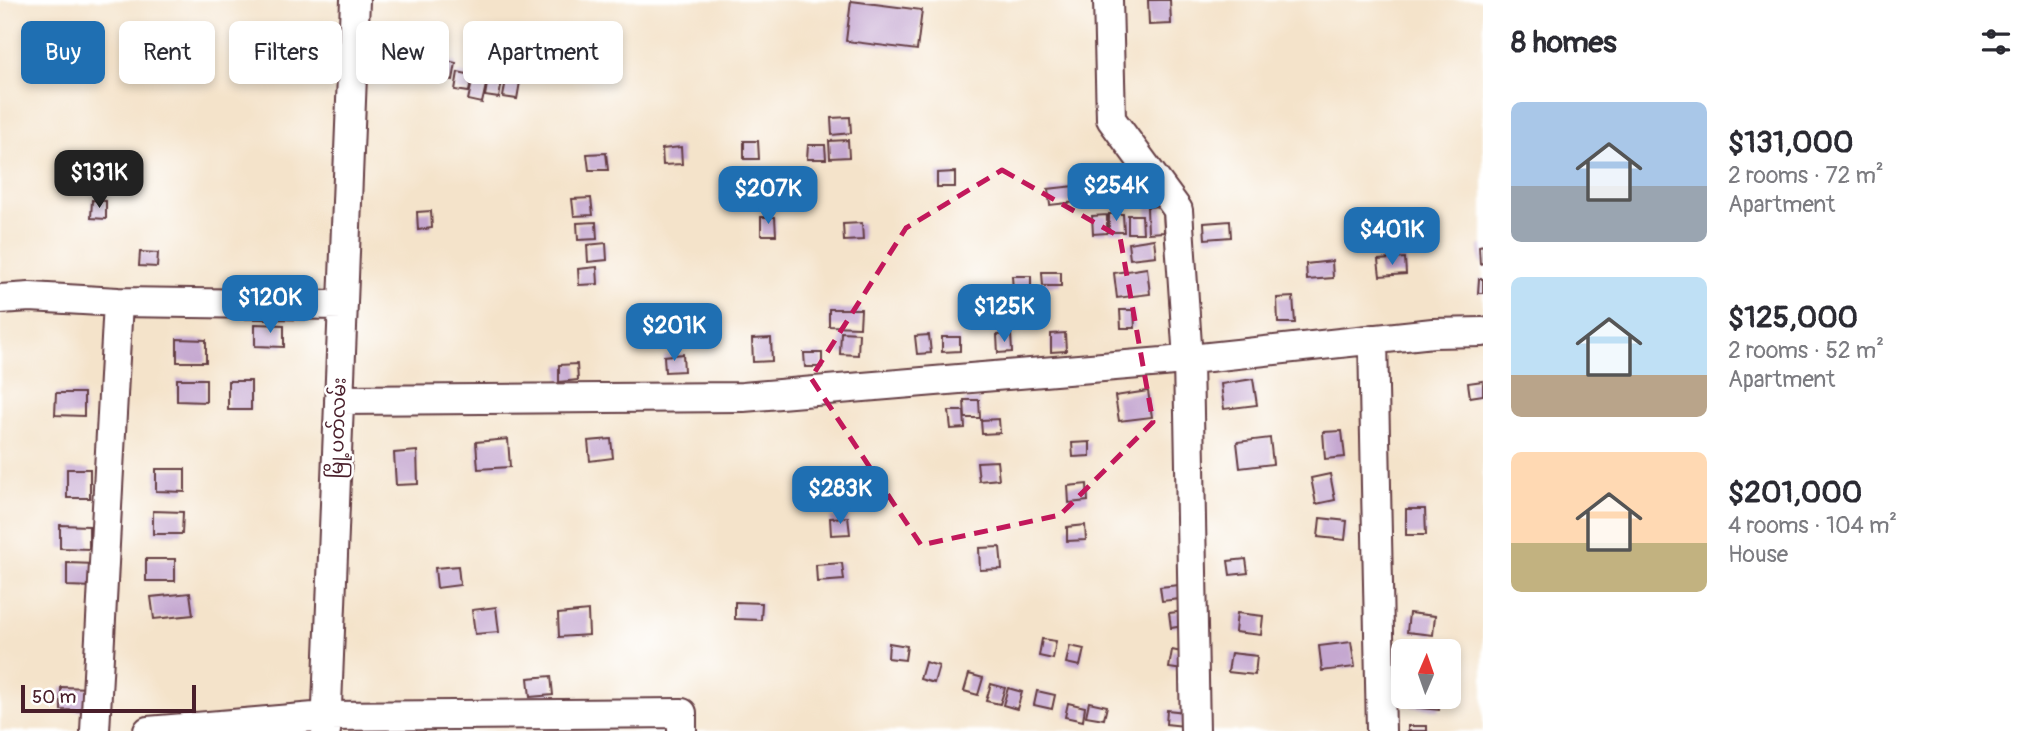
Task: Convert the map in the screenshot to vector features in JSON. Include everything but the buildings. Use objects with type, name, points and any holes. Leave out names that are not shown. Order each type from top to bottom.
[{"type":"street","name":"မြို့ပတ်လမ်း","points":[[326,723],[355,0]]},
{"type":"street","points":[[1108,0],[1111,119],[1178,210],[1188,360],[1195,731]]},
{"type":"street","points":[[0,299],[30,297],[118,302],[343,305]]},
{"type":"street","points":[[95,731],[118,302]]},
{"type":"street","points":[[339,400],[743,397],[1188,360],[1433,333],[1483,332]]},
{"type":"street","points":[[1373,339],[1381,731]]},
{"type":"street","points":[[148,731],[326,723],[682,722]]},
{"type":"highlighted area","points":[[1002,170],[1120,237],[1153,422],[1060,515],[921,545],[811,378],[906,228]]}]
